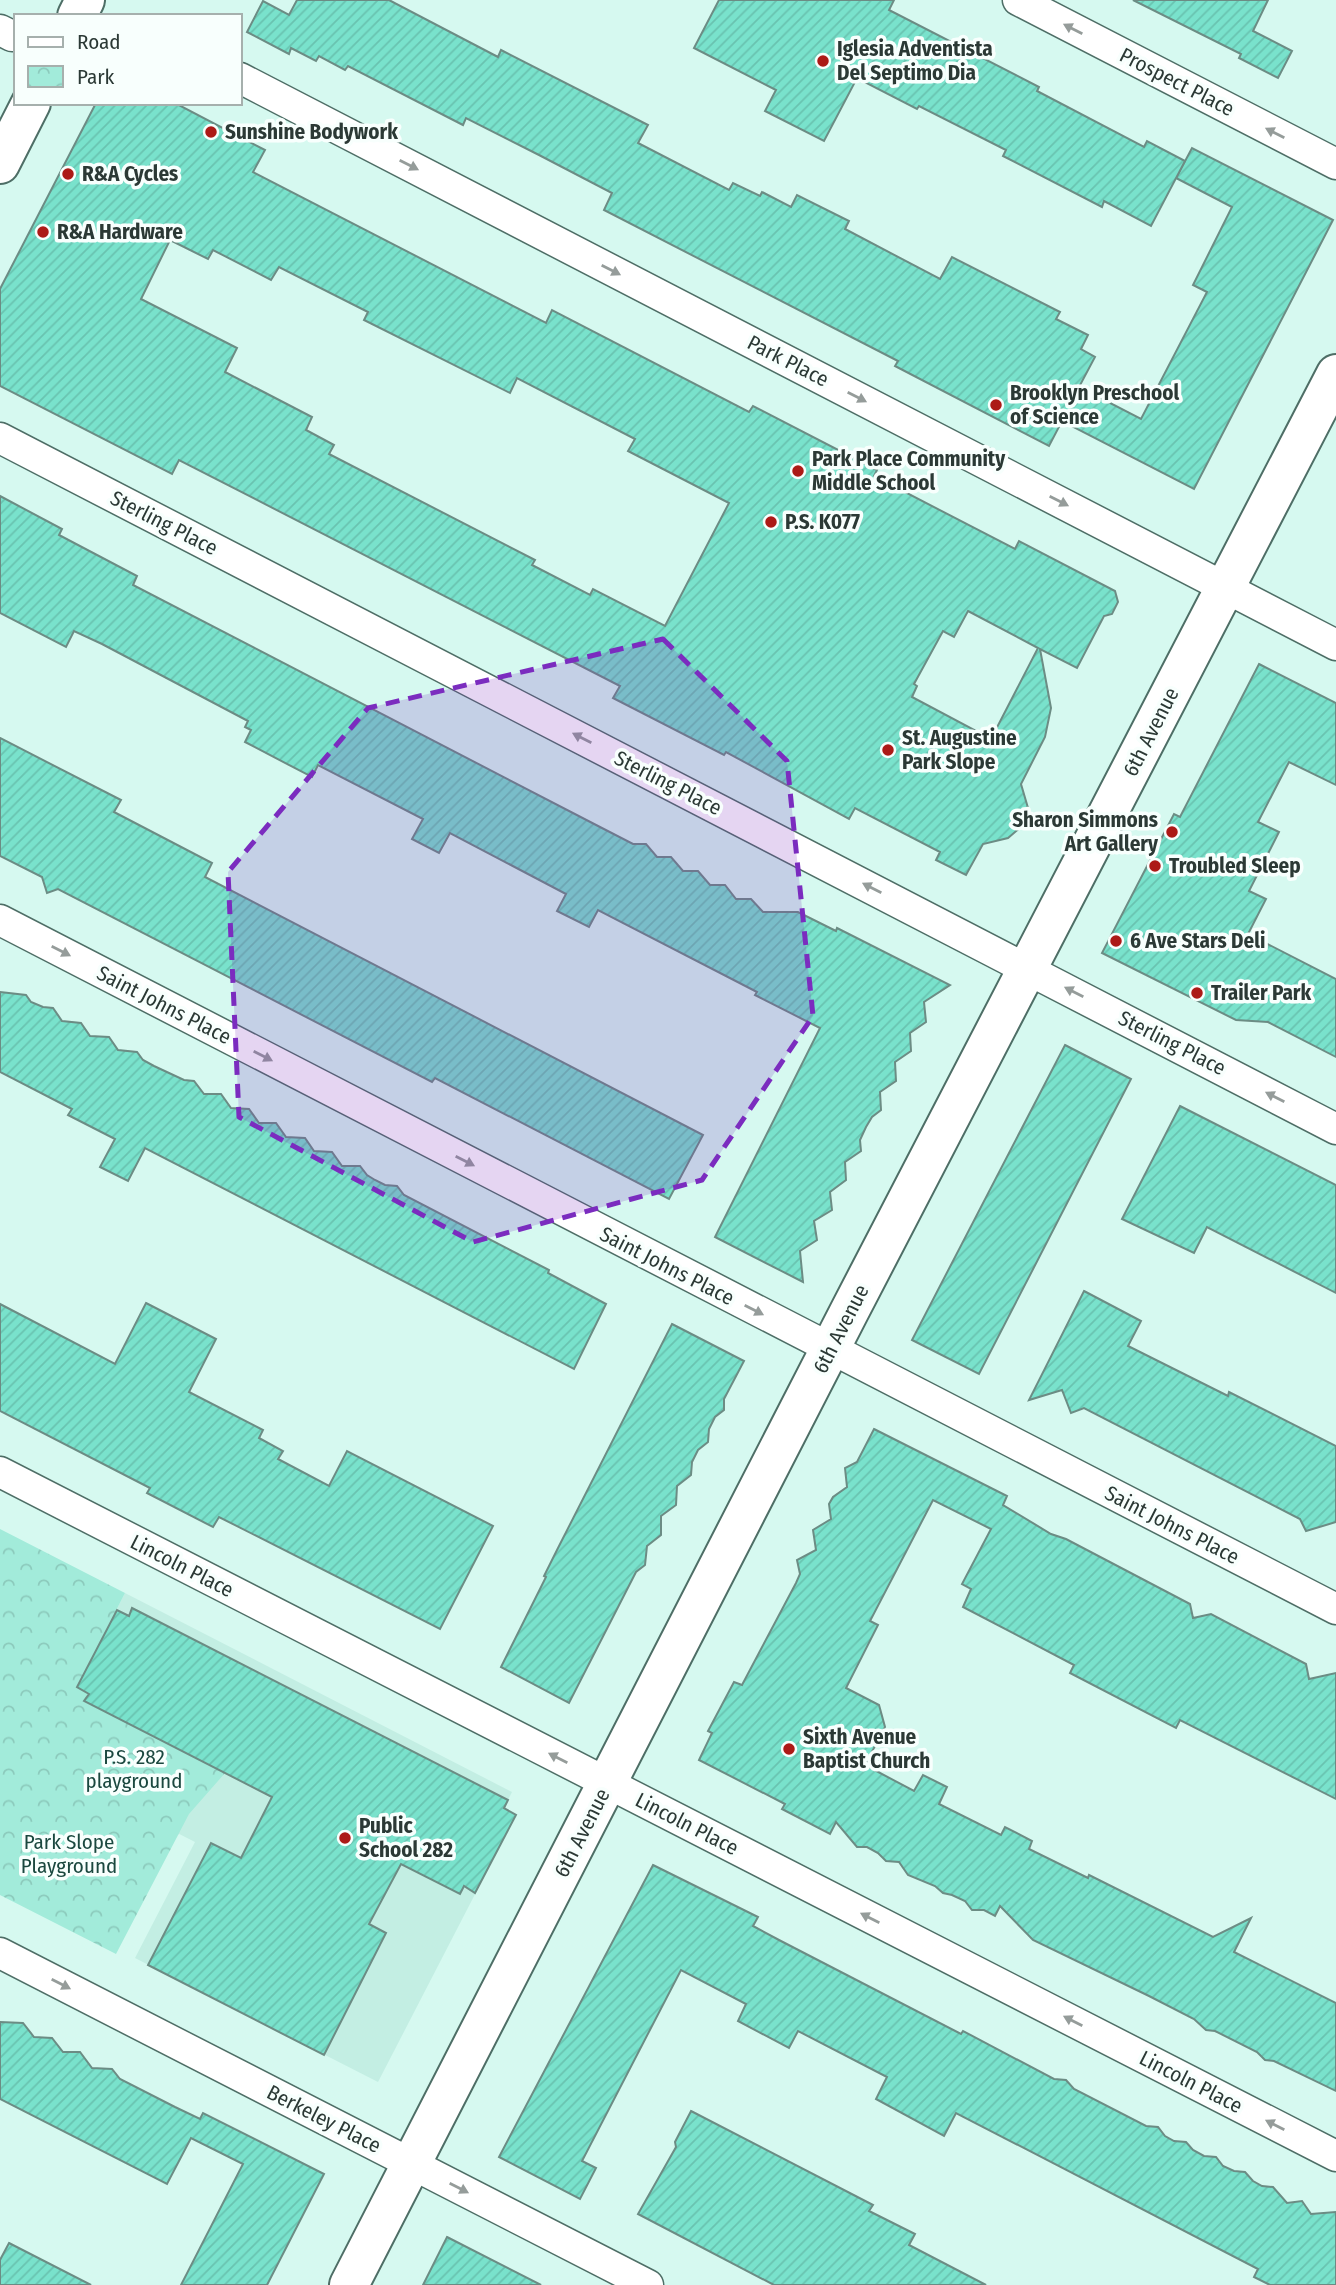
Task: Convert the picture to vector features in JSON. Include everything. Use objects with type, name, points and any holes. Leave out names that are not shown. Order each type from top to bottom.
[{"type":"street","name":"Prospect Place","points":[[1018,0],[1336,164]]},
{"type":"street","name":"Park Place","points":[[242,79],[1336,645]]},
{"type":"street","points":[[0,164],[30,105]]},
{"type":"street","name":"6th Avenue","points":[[349,2285],[830,1349],[1336,374]]},
{"type":"street","name":"Sterling Place","points":[[0,438],[1336,1129]]},
{"type":"street","name":"Saint Johns Place","points":[[0,920],[1336,1609]]},
{"type":"street","name":"Lincoln Place","points":[[0,1472],[1336,2156]]},
{"type":"street","name":"Berkeley Place","points":[[0,1953],[648,2285]]},
{"type":"highlighted area","points":[[663,639],[787,761],[813,1016],[702,1180],[473,1242],[239,1117],[228,872],[368,708]]},
{"type":"shaded area","name":"Public School 282","points":[[125,1593],[512,1792],[504,1808],[516,1815],[378,2082],[135,1958],[195,1842],[38,1762]]},
{"type":"green space","name":"Park Slope Playground","points":[[0,1529],[125,1593],[77,1687],[89,1694],[85,1702],[225,1773],[189,1814],[116,1954],[0,1895]]},
{"type":"building","points":[[297,0],[389,0],[498,57],[501,50],[648,125],[638,143],[729,190],[733,183],[760,196],[762,192],[791,207],[797,195],[849,221],[845,229],[940,279],[952,257],[1060,312],[1056,319],[1088,335],[1081,349],[1095,357],[1079,387],[1141,419],[1207,292],[1193,285],[1232,207],[1176,178],[1192,148],[1333,220],[1194,489],[1062,421],[1049,446],[895,366],[898,361],[604,210],[612,193],[539,155],[466,118],[463,125],[348,66],[345,70],[319,56],[316,61],[291,48],[289,54],[247,32],[263,1],[289,15]]},
{"type":"building","points":[[719,0],[894,0],[889,10],[1039,87],[1037,91],[1144,147],[1147,141],[1185,161],[1151,226],[1104,201],[1102,207],[1003,156],[1006,150],[857,78],[824,141],[765,111],[776,90],[694,48]]},
{"type":"building","points":[[1133,0],[1268,0],[1253,31],[1292,51],[1278,78],[1239,58],[1241,54]]},
{"type":"building","points":[[95,105],[179,105],[265,150],[253,172],[546,323],[552,310],[749,412],[753,406],[877,470],[874,476],[1015,549],[1019,541],[1115,591],[1118,602],[1112,614],[1104,616],[1077,668],[1040,649],[1051,708],[1045,737],[1021,784],[1028,808],[1021,827],[1008,838],[983,844],[966,875],[936,860],[940,852],[855,808],[849,819],[726,752],[724,755],[613,698],[620,686],[179,460],[172,474],[0,386],[0,289]],"holes":[[[170,240],[208,259],[213,250],[271,280],[279,267],[368,312],[364,320],[510,393],[517,378],[635,439],[628,451],[729,503],[665,626],[593,589],[590,595],[532,565],[535,560],[329,454],[334,445],[306,430],[312,417],[225,372],[237,348],[141,299]],[[968,611],[1038,648],[991,739],[912,697],[917,686],[914,684],[943,631],[954,637]]]},
{"type":"building","points":[[0,496],[62,529],[59,535],[137,576],[133,585],[633,844],[646,844],[657,857],[671,857],[683,871],[698,871],[710,885],[725,885],[736,899],[751,899],[763,912],[798,912],[836,931],[837,928],[950,985],[924,1002],[926,1022],[910,1033],[911,1051],[895,1062],[896,1081],[880,1092],[881,1110],[872,1117],[866,1127],[860,1140],[861,1151],[845,1162],[846,1180],[830,1192],[832,1210],[814,1221],[817,1240],[800,1251],[803,1282],[715,1237],[820,1028],[755,995],[757,992],[598,910],[589,927],[557,911],[566,894],[450,833],[439,853],[412,839],[423,819],[318,765],[312,777],[245,742],[251,730],[245,727],[248,721],[102,644],[74,631],[66,647],[0,613]]},
{"type":"building","points":[[1259,664],[1336,703],[1336,785],[1289,762],[1258,822],[1279,832],[1249,891],[1266,899],[1248,934],[1336,979],[1336,1057],[1268,1022],[1236,1020],[1102,953],[1174,814],[1180,817]]},
{"type":"building","points":[[0,738],[121,800],[114,812],[212,863],[205,877],[703,1135],[669,1199],[435,1078],[432,1082],[58,889],[47,893],[42,877],[0,856]]},
{"type":"building","points":[[0,992],[26,995],[31,1002],[53,1008],[62,1021],[81,1023],[90,1036],[109,1037],[118,1050],[137,1052],[143,1060],[154,1066],[184,1080],[194,1081],[204,1094],[221,1094],[231,1108],[249,1109],[259,1123],[276,1123],[286,1137],[305,1138],[314,1151],[332,1152],[342,1166],[360,1166],[375,1180],[385,1185],[397,1186],[404,1195],[549,1270],[548,1273],[606,1304],[574,1369],[145,1148],[128,1181],[100,1167],[115,1139],[68,1115],[72,1109],[0,1072]]},
{"type":"building","points":[[1065,1045],[1131,1079],[979,1374],[912,1340]]},
{"type":"building","points":[[1180,1106],[1336,1185],[1336,1293],[1207,1227],[1194,1253],[1122,1219]]},
{"type":"building","points":[[1084,1291],[1141,1321],[1128,1346],[1228,1396],[1229,1392],[1336,1446],[1336,1522],[1306,1531],[1300,1519],[1084,1408],[1071,1413],[1062,1390],[1029,1400]]},
{"type":"building","points":[[146,1303],[216,1339],[189,1392],[263,1430],[259,1438],[283,1451],[278,1459],[329,1486],[347,1451],[493,1526],[440,1629],[219,1517],[213,1527],[147,1493],[150,1488],[0,1411],[0,1304],[115,1364]]},
{"type":"building","points":[[672,1324],[744,1361],[724,1399],[724,1410],[715,1417],[709,1429],[708,1442],[698,1450],[692,1462],[691,1475],[677,1486],[676,1505],[661,1516],[661,1535],[647,1546],[645,1565],[636,1572],[569,1703],[501,1667],[546,1577],[544,1576]]},
{"type":"building","points":[[874,1429],[1007,1496],[1003,1505],[1051,1534],[1066,1539],[1190,1604],[1193,1618],[1211,1614],[1306,1664],[1309,1679],[1336,1673],[1336,1799],[1180,1720],[1176,1728],[1070,1673],[1074,1665],[963,1607],[971,1589],[962,1584],[991,1529],[933,1500],[870,1621],[878,1625],[846,1688],[879,1705],[885,1727],[865,1765],[914,1791],[923,1775],[947,1787],[939,1804],[1001,1835],[1005,1827],[1032,1841],[1029,1849],[1088,1878],[1089,1875],[1213,1937],[1251,1918],[1234,1952],[1336,2003],[1336,2091],[1274,2061],[1265,2060],[1257,2052],[1215,2031],[1206,2030],[1194,2019],[1033,1940],[1000,1906],[995,1916],[984,1910],[972,1910],[965,1901],[908,1875],[899,1862],[886,1861],[867,1847],[857,1847],[836,1822],[830,1834],[782,1809],[785,1804],[699,1760],[712,1733],[708,1731],[734,1682],[742,1685],[796,1583],[800,1574],[797,1560],[816,1550],[813,1530],[831,1519],[829,1504],[833,1497],[847,1487],[845,1468],[857,1462]]},
{"type":"building","name":"Public School 282","points":[[132,1608],[508,1800],[504,1808],[516,1815],[475,1893],[464,1886],[460,1894],[401,1864],[369,1924],[386,1933],[324,2055],[148,1965],[211,1843],[241,1858],[272,1797],[84,1701],[89,1694],[77,1687],[117,1610],[129,1616]]},
{"type":"building","points":[[653,1865],[758,1917],[753,1926],[779,1940],[961,2034],[963,2031],[1054,2079],[1066,2080],[1074,2089],[1146,2126],[1158,2127],[1165,2136],[1174,2141],[1186,2142],[1204,2156],[1216,2157],[1223,2166],[1245,2172],[1262,2186],[1273,2187],[1287,2203],[1302,2201],[1311,2214],[1336,2212],[1336,2285],[1270,2285],[1254,2277],[1258,2269],[956,2113],[944,2136],[876,2099],[887,2077],[798,2031],[789,2048],[738,2021],[746,2004],[681,1970],[582,2161],[596,2168],[580,2199],[499,2157]]},
{"type":"building","points":[[0,2022],[23,2023],[34,2037],[52,2038],[63,2052],[80,2052],[92,2068],[112,2069],[120,2079],[175,2107],[200,2119],[203,2113],[324,2174],[267,2285],[181,2285],[243,2164],[191,2138],[167,2184],[0,2099]]},
{"type":"building","points":[[691,2111],[873,2205],[869,2211],[915,2234],[909,2245],[986,2285],[774,2285],[638,2214],[676,2147],[675,2142]]},
{"type":"building","points":[[447,2237],[541,2285],[423,2285]]},
{"type":"building","points":[[9,2243],[91,2285],[0,2285],[0,2260]]},
{"type":"place","name":"Iglesia Adventista Del Septimo Dia","points":[[823,61]]},
{"type":"place","name":"Sunshine Bodywork","points":[[211,132]]},
{"type":"place","name":"R&A Cycles","points":[[68,174]]},
{"type":"place","name":"R&A Hardware","points":[[43,232]]},
{"type":"place","name":"Brooklyn Preschool of Science","points":[[996,405]]},
{"type":"place","name":"Park Place Community Middle School","points":[[798,471]]},
{"type":"place","name":"P.S. K077","points":[[771,522]]},
{"type":"place","name":"St. Augustine Park Slope","points":[[888,750]]},
{"type":"place","name":"Sharon Simmons Art Gallery","points":[[1172,832]]},
{"type":"place","name":"Troubled Sleep","points":[[1155,866]]},
{"type":"place","name":"6 Ave Stars Deli","points":[[1116,941]]},
{"type":"place","name":"Trailer Park","points":[[1197,993]]},
{"type":"place","name":"Sixth Avenue Baptist Church","points":[[789,1749]]},
{"type":"place","name":"Public School 282","points":[[345,1838]]},
{"type":"park label","name":"P.S. 282 playground","points":[[134,1769]]}]
